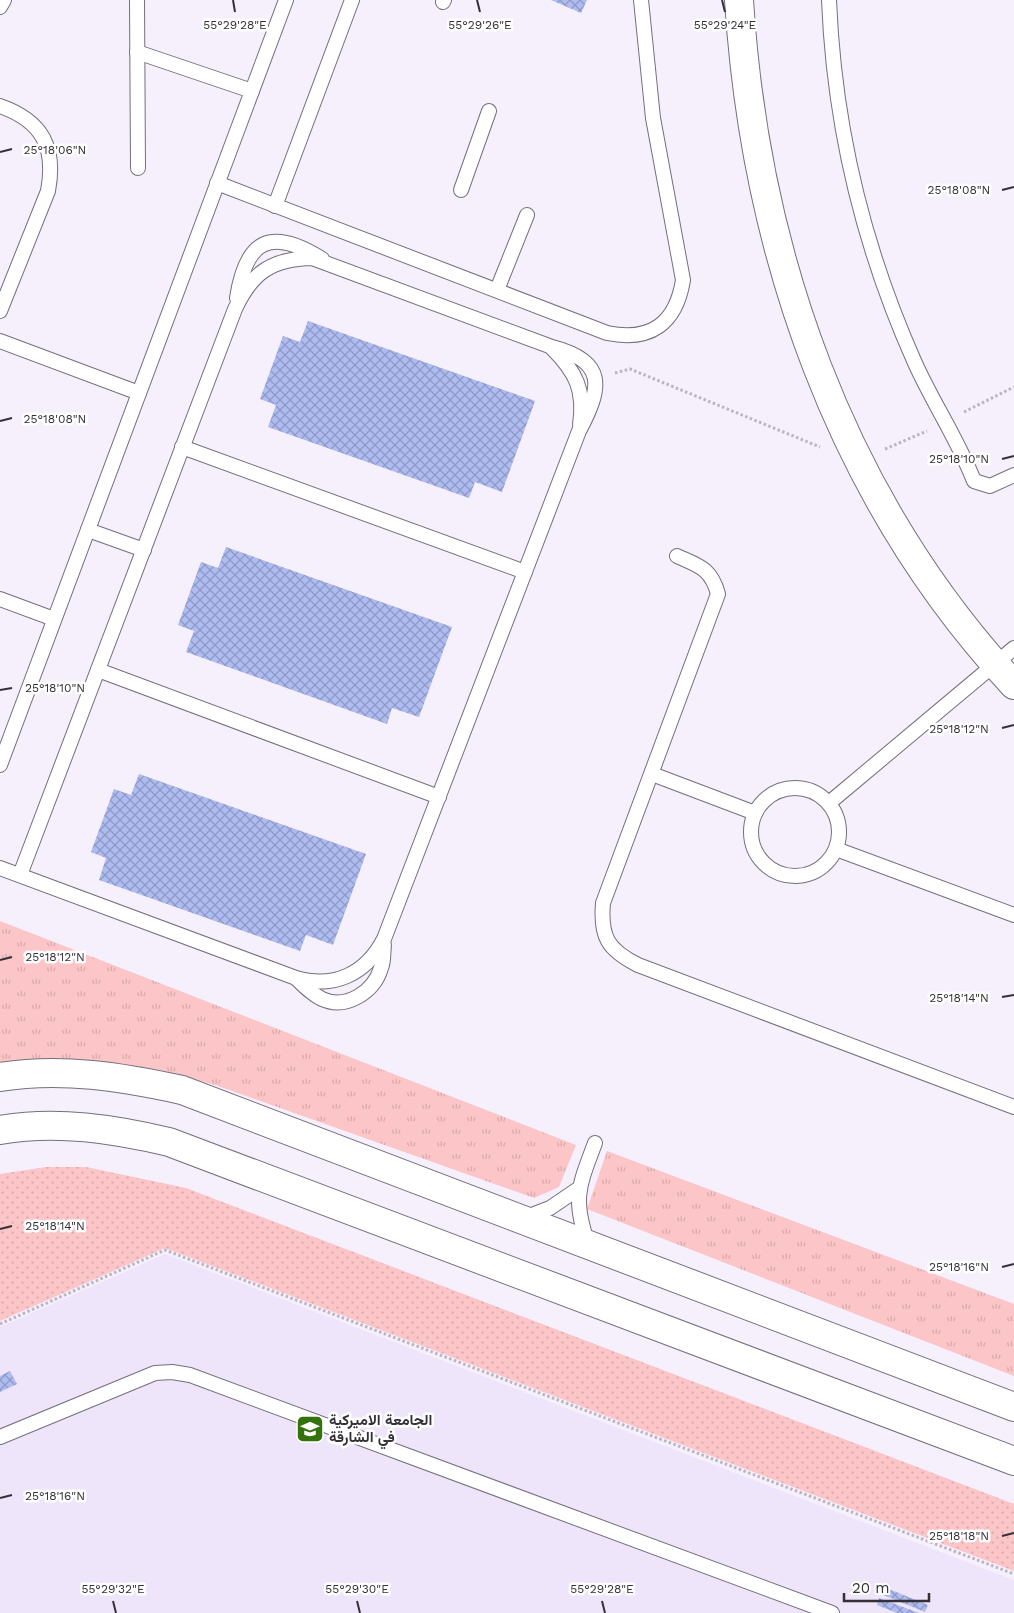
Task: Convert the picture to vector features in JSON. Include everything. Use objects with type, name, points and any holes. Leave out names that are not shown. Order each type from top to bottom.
[{"type":"street","points":[[738,0],[742,57],[754,140],[770,223],[794,304],[824,383],[858,459],[897,533],[943,602],[1004,656],[1014,685]]},
{"type":"street","points":[[0,1077],[67,1073],[125,1078],[182,1090],[589,1247],[1014,1407]]},
{"type":"street","points":[[0,1130],[67,1126],[118,1130],[169,1142],[1014,1461]]},
{"type":"lane","points":[[0,6],[4,0]]},
{"type":"lane","points":[[137,0],[138,168]]},
{"type":"lane","points":[[0,765],[286,0]]},
{"type":"lane","points":[[275,206],[352,0]]},
{"type":"lane","points":[[217,183],[607,333],[625,337],[643,335],[659,326],[672,314],[680,298],[683,280],[653,118],[641,0]]},
{"type":"lane","points":[[830,0],[831,37],[852,172],[868,236],[888,298],[915,363],[974,481],[990,486],[1014,475]]},
{"type":"lane","points":[[138,52],[252,91]]},
{"type":"lane","points":[[0,106],[24,116],[40,131],[49,150],[52,171],[48,192],[0,311]]},
{"type":"lane","points":[[462,190],[489,111]]},
{"type":"lane","points":[[497,290],[527,215]]},
{"type":"lane","points":[[235,309],[245,262],[256,250],[270,242],[285,241],[300,245],[330,264]]},
{"type":"lane","points":[[0,868],[310,982],[326,982],[355,973],[368,964],[384,939],[579,431],[593,406],[596,392],[595,379],[590,368],[582,359],[572,352],[552,348],[312,258],[292,259],[273,264],[256,276],[243,291],[235,309],[20,875]]},
{"type":"lane","points":[[0,341],[139,393]]},
{"type":"lane","points":[[182,447],[525,572]]},
{"type":"lane","points":[[88,530],[144,550]]},
{"type":"lane","points":[[677,556],[703,568],[714,578],[718,594],[603,903],[601,922],[607,941],[620,956],[1014,1107]]},
{"type":"lane","points":[[0,599],[54,619]]},
{"type":"lane","points":[[829,803],[1004,656]]},
{"type":"lane","points":[[98,670],[439,796]]},
{"type":"lane","points":[[652,774],[755,813]]},
{"type":"lane","points":[[798,787],[815,792],[829,803],[838,817],[840,833],[836,849],[826,864],[812,873],[794,876],[777,873],[762,862],[753,848],[750,830],[755,813],[765,799],[780,789],[798,787]]},
{"type":"lane","points":[[836,849],[1014,914]]},
{"type":"lane","points":[[296,978],[311,993],[324,1000],[339,1002],[354,999],[366,992],[376,981],[382,967],[384,939]]},
{"type":"lane","points":[[589,1247],[580,1218],[578,1189],[595,1143]]},
{"type":"lane","points":[[519,1220],[550,1208],[578,1189]]},
{"type":"lane","points":[[0,1437],[155,1373],[172,1372],[190,1375],[832,1613]]},
{"type":"path","points":[[0,1324],[164,1250],[1014,1574]]},
{"type":"shaded area","name":"الجامعة الاميركية في الشارقة","points":[[165,1254],[1014,1580],[1014,1613],[0,1613],[0,1327]]},
{"type":"green space","points":[[0,921],[576,1145],[559,1187],[534,1198],[215,1085],[161,1070],[100,1063],[0,1065]]},
{"type":"green space","points":[[607,1151],[1014,1304],[1014,1376],[587,1209]]},
{"type":"green space","points":[[46,1167],[86,1167],[186,1188],[1014,1504],[1014,1571],[165,1248],[0,1321],[0,1174]]},
{"type":"building","points":[[551,0],[587,0],[581,13]]},
{"type":"building","points":[[308,321],[535,401],[502,492],[475,482],[469,498],[268,427],[276,405],[260,399],[283,336],[300,342]]},
{"type":"building","points":[[226,547],[452,627],[419,717],[392,708],[387,724],[186,652],[194,631],[178,625],[201,562],[218,568]]},
{"type":"building","points":[[139,774],[366,854],[333,945],[306,935],[300,951],[99,880],[106,858],[91,852],[114,789],[131,795]]},
{"type":"building","points":[[10,1371],[17,1384],[0,1392],[0,1376]]},
{"type":"building","points":[[884,1587],[928,1605],[925,1612],[881,1594]]},
{"type":"building","points":[[879,1598],[919,1613],[897,1613],[877,1605]]},
{"type":"place","name":"الجامعة الاميركية في الشارقة","points":[[310,1429]]}]
